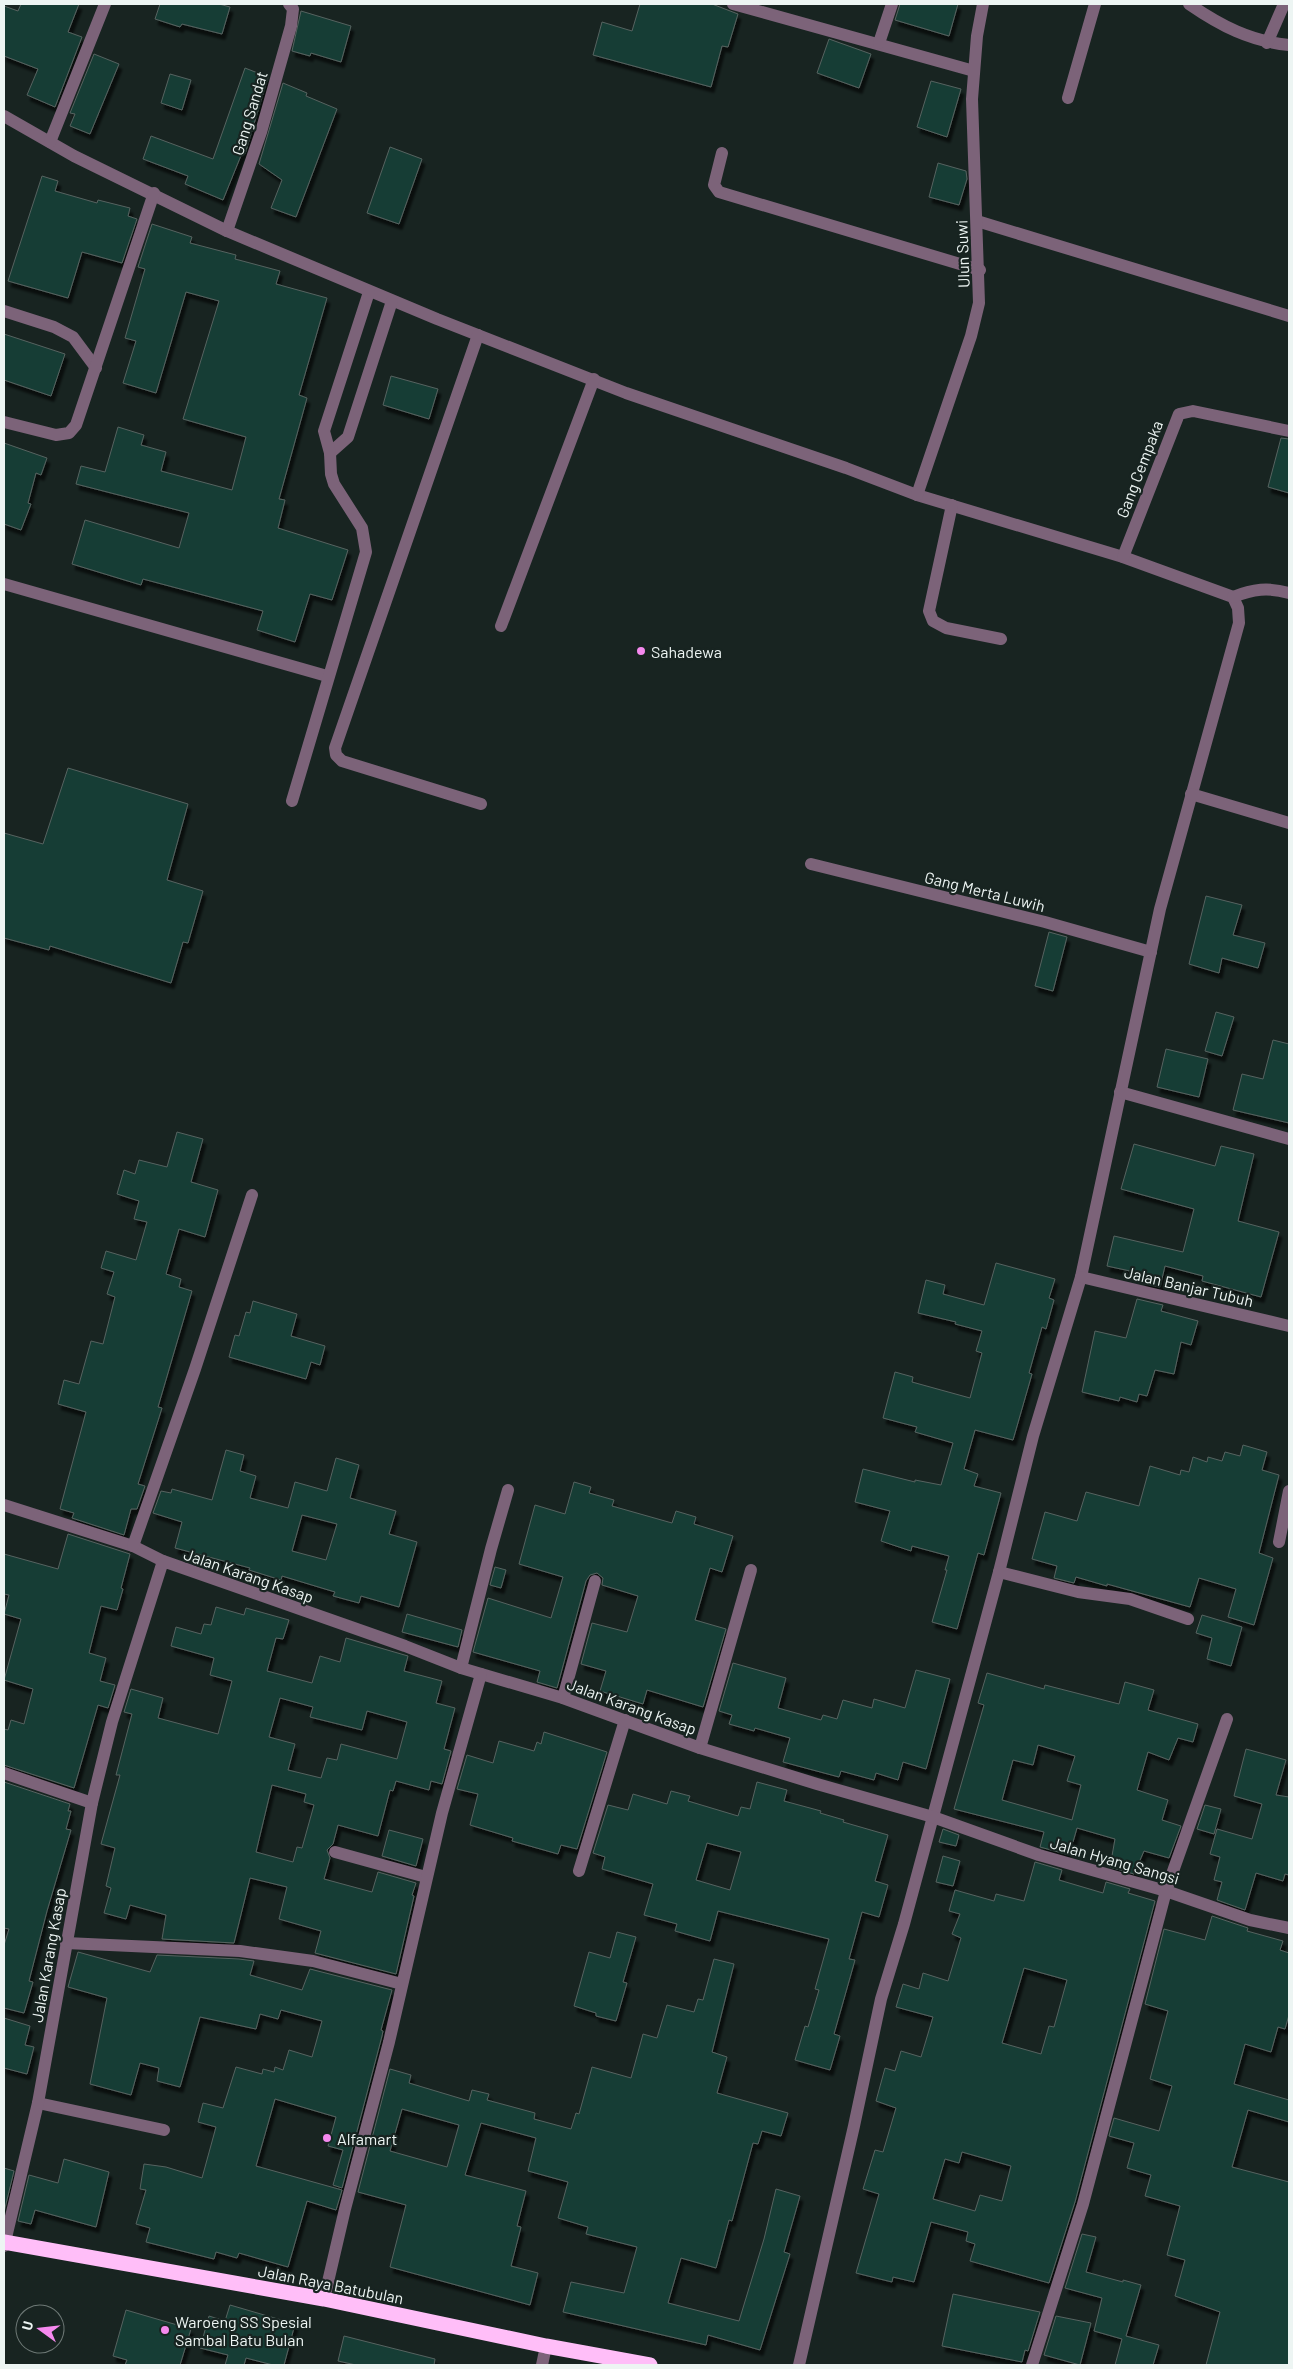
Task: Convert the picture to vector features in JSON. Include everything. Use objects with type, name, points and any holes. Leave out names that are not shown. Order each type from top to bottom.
[{"type":"highway","name":"Jalan Raya Batubulan","points":[[4,2243],[324,2299],[546,2346],[650,2365]]},
{"type":"street","points":[[50,142],[105,4]]},
{"type":"street","name":"Gang Sandat","points":[[227,232],[261,132],[292,26],[293,9],[288,4]]},
{"type":"street","points":[[733,4],[879,43],[940,64],[974,71]]},
{"type":"street","points":[[879,43],[892,4]]},
{"type":"street","name":"Ulun Suwi","points":[[917,495],[976,319],[979,303],[980,270],[972,99],[983,4]]},
{"type":"street","points":[[1068,98],[1095,4]]},
{"type":"street","points":[[1189,4],[1235,33],[1267,43],[1289,45]]},
{"type":"street","points":[[1267,43],[1284,4]]},
{"type":"street","points":[[4,116],[50,142],[154,193],[227,232],[369,292],[626,393],[846,468],[917,495],[1122,557],[1233,597],[1255,589],[1273,588],[1289,593]]},
{"type":"street","points":[[722,153],[714,185],[719,192],[980,270]]},
{"type":"street","points":[[4,422],[56,435],[69,433],[76,425],[154,193]]},
{"type":"street","points":[[977,221],[1289,316]]},
{"type":"street","points":[[292,801],[327,676],[366,552],[362,528],[334,484],[331,474],[330,453],[324,432],[369,292]]},
{"type":"street","points":[[330,453],[348,437],[392,301]]},
{"type":"street","points":[[4,311],[54,327],[73,337],[96,368]]},
{"type":"street","points":[[478,335],[335,748],[336,755],[342,761],[481,804]]},
{"type":"street","points":[[501,626],[594,379]]},
{"type":"street","name":"Gang Cempaka","points":[[1122,557],[1179,414],[1193,411],[1289,431]]},
{"type":"street","points":[[952,505],[929,611],[933,621],[946,628],[1001,639]]},
{"type":"street","points":[[4,584],[327,676]]},
{"type":"street","points":[[799,2365],[881,1999],[999,1572],[1033,1436],[1081,1277],[1151,952],[1191,794],[1239,623],[1238,608],[1233,597]]},
{"type":"street","points":[[1191,794],[1289,823]]},
{"type":"street","name":"Gang Merta Luwih","points":[[811,864],[1045,922],[1151,952]]},
{"type":"street","points":[[1120,1092],[1289,1139]]},
{"type":"street","points":[[133,1546],[195,1369],[252,1195]]},
{"type":"street","name":"Jalan Banjar Tubuh","points":[[1081,1277],[1289,1326]]},
{"type":"street","points":[[461,1668],[508,1490]]},
{"type":"street","points":[[1279,1542],[1289,1491]]},
{"type":"street","points":[[4,1505],[133,1546],[163,1562]]},
{"type":"street","name":"Jalan Karang Kasap","points":[[4,2243],[38,2102],[92,1803],[112,1722],[163,1562],[405,1646],[461,1668],[563,1698],[700,1748],[817,1784],[933,1816]]},
{"type":"street","points":[[700,1748],[751,1570]]},
{"type":"street","points":[[999,1572],[1078,1592],[1130,1599],[1188,1619]]},
{"type":"street","points":[[563,1698],[595,1581]]},
{"type":"street","points":[[324,2299],[442,1813],[481,1674]]},
{"type":"street","points":[[1032,2365],[1085,2195],[1166,1891],[1226,1719]]},
{"type":"street","points":[[579,1872],[625,1720]]},
{"type":"street","points":[[4,1773],[92,1803]]},
{"type":"street","name":"Jalan Hyang Sangsi","points":[[933,1816],[1039,1855],[1166,1891],[1250,1920],[1289,1928]]},
{"type":"street","points":[[335,1852],[426,1877]]},
{"type":"street","points":[[66,1943],[240,1951],[312,1961],[402,1984]]},
{"type":"street","points":[[38,2102],[164,2130]]},
{"type":"street","points":[[542,2365],[546,2346]]},
{"type":"building","points":[[21,4],[79,4],[68,32],[82,37],[55,107],[27,95],[38,69],[4,56],[4,6],[18,11]]},
{"type":"building","points":[[160,4],[219,4],[230,7],[222,34],[182,24],[180,27],[155,19]]},
{"type":"building","points":[[640,4],[712,4],[738,14],[728,47],[722,46],[711,87],[593,55],[602,22],[632,31]]},
{"type":"building","points":[[900,4],[958,4],[949,36],[895,20]]},
{"type":"building","points":[[301,11],[351,26],[341,62],[311,53],[310,56],[292,51]]},
{"type":"building","points":[[829,39],[871,54],[859,88],[817,73]]},
{"type":"building","points":[[94,54],[119,64],[90,134],[70,126],[75,114],[70,113]]},
{"type":"building","points":[[245,68],[268,77],[245,154],[242,153],[223,200],[185,184],[188,176],[143,159],[151,136],[213,159]]},
{"type":"building","points":[[170,74],[191,80],[182,110],[161,103]]},
{"type":"building","points":[[931,81],[961,89],[947,137],[917,127]]},
{"type":"building","points":[[283,83],[307,93],[306,96],[337,109],[296,217],[271,208],[282,180],[259,164]]},
{"type":"building","points":[[390,147],[422,159],[399,224],[367,213]]},
{"type":"building","points":[[938,163],[966,171],[967,179],[959,205],[929,197]]},
{"type":"building","points":[[42,176],[58,181],[55,191],[97,203],[98,200],[130,208],[128,216],[137,219],[122,263],[82,252],[68,298],[8,281]]},
{"type":"building","points":[[152,224],[192,237],[190,243],[236,255],[235,259],[280,271],[276,284],[327,298],[299,395],[307,398],[279,499],[285,500],[278,528],[348,550],[332,600],[310,594],[295,642],[257,630],[263,611],[143,579],[141,585],[72,564],[85,520],[179,548],[189,513],[76,484],[81,466],[105,472],[118,427],[144,435],[141,445],[166,452],[161,471],[232,490],[246,437],[183,419],[219,301],[186,292],[156,393],[123,383],[136,341],[125,338],[145,269],[138,267]]},
{"type":"building","points":[[4,334],[65,354],[51,396],[4,380]]},
{"type":"building","points":[[391,376],[438,389],[429,419],[383,405]]},
{"type":"building","points":[[1281,438],[1289,439],[1289,493],[1268,487]]},
{"type":"building","points":[[4,443],[47,458],[41,475],[36,473],[28,503],[31,504],[21,530],[4,524]]},
{"type":"building","points":[[68,768],[188,804],[167,880],[203,891],[188,943],[183,942],[171,983],[50,946],[49,950],[4,938],[4,833],[43,844]]},
{"type":"building","points":[[1206,896],[1242,905],[1233,935],[1265,943],[1258,968],[1222,958],[1219,973],[1189,964]]},
{"type":"building","points":[[1049,932],[1067,937],[1053,991],[1035,986]]},
{"type":"building","points":[[1216,1012],[1234,1017],[1222,1056],[1205,1051]]},
{"type":"building","points":[[1273,1040],[1289,1044],[1289,1123],[1233,1110],[1242,1074],[1263,1079]]},
{"type":"building","points":[[1166,1049],[1208,1059],[1199,1097],[1157,1087]]},
{"type":"building","points":[[177,1132],[203,1139],[191,1182],[218,1190],[205,1237],[179,1229],[166,1274],[181,1279],[179,1287],[192,1291],[158,1407],[162,1408],[138,1484],[145,1486],[137,1509],[131,1509],[124,1535],[72,1518],[74,1513],[60,1509],[86,1412],[58,1404],[64,1380],[79,1384],[91,1341],[103,1344],[115,1297],[107,1294],[114,1272],[101,1268],[106,1251],[136,1260],[147,1222],[134,1219],[139,1201],[117,1194],[124,1170],[135,1174],[139,1160],[167,1167]]},
{"type":"building","points":[[1134,1144],[1215,1166],[1221,1146],[1254,1154],[1238,1221],[1279,1232],[1261,1297],[1202,1281],[1203,1276],[1165,1266],[1160,1287],[1142,1283],[1144,1274],[1107,1266],[1114,1236],[1183,1252],[1194,1209],[1121,1189]]},
{"type":"building","points":[[996,1263],[1055,1279],[1049,1298],[1054,1300],[1046,1329],[1042,1327],[1029,1373],[1032,1374],[1013,1440],[975,1430],[964,1469],[978,1474],[974,1486],[1001,1493],[984,1555],[978,1553],[957,1629],[932,1622],[947,1570],[945,1570],[949,1556],[912,1546],[911,1551],[881,1541],[890,1511],[855,1502],[863,1469],[915,1482],[915,1480],[941,1485],[953,1443],[915,1432],[917,1427],[883,1418],[895,1372],[913,1377],[912,1382],[970,1398],[982,1353],[976,1351],[982,1331],[955,1324],[956,1322],[918,1313],[926,1280],[945,1285],[943,1294],[984,1305]]},
{"type":"building","points":[[1137,1299],[1163,1305],[1161,1311],[1198,1321],[1191,1345],[1181,1342],[1174,1374],[1155,1370],[1147,1396],[1139,1394],[1137,1402],[1120,1397],[1119,1401],[1082,1392],[1095,1331],[1126,1338]]},
{"type":"building","points":[[253,1301],[297,1314],[291,1336],[325,1346],[320,1365],[311,1362],[306,1379],[229,1357],[235,1335],[239,1336],[246,1312],[250,1313]]},
{"type":"building","points":[[1243,1445],[1267,1452],[1262,1470],[1279,1475],[1259,1553],[1273,1558],[1254,1625],[1228,1617],[1236,1589],[1199,1578],[1190,1607],[1076,1577],[1074,1583],[1054,1578],[1057,1566],[1032,1559],[1045,1512],[1077,1521],[1086,1492],[1139,1506],[1150,1466],[1180,1475],[1181,1470],[1189,1472],[1193,1457],[1207,1462],[1208,1457],[1222,1461],[1225,1452],[1240,1456]]},
{"type":"building","points":[[226,1450],[244,1455],[240,1471],[256,1476],[250,1498],[288,1508],[295,1482],[327,1491],[336,1458],[359,1465],[350,1498],[396,1511],[389,1534],[417,1542],[399,1607],[361,1596],[359,1603],[333,1596],[335,1592],[282,1576],[281,1580],[249,1570],[250,1568],[175,1548],[182,1522],[153,1513],[161,1491],[171,1493],[172,1489],[212,1500]],"holes":[[[302,1515],[337,1524],[326,1560],[292,1551]]]},
{"type":"building","points":[[574,1482],[591,1487],[589,1493],[614,1500],[612,1506],[672,1523],[676,1511],[696,1517],[694,1524],[733,1536],[722,1572],[710,1568],[695,1620],[726,1629],[703,1707],[647,1690],[643,1704],[600,1691],[606,1671],[581,1664],[592,1623],[627,1632],[638,1596],[602,1585],[603,1578],[597,1573],[590,1575],[586,1581],[557,1688],[537,1682],[540,1671],[473,1652],[488,1598],[551,1618],[563,1577],[519,1564],[535,1505],[565,1514]]},
{"type":"building","points":[[68,1534],[130,1554],[117,1610],[101,1606],[89,1653],[106,1658],[100,1681],[115,1685],[108,1708],[98,1705],[74,1788],[4,1765],[4,1729],[8,1730],[11,1720],[24,1724],[33,1689],[4,1680],[21,1619],[4,1614],[9,1595],[4,1594],[4,1554],[58,1569]]},
{"type":"building","points":[[495,1567],[506,1570],[501,1588],[490,1585]]},
{"type":"building","points":[[216,1607],[244,1615],[246,1608],[289,1620],[283,1639],[276,1638],[267,1671],[312,1683],[320,1656],[340,1662],[346,1638],[408,1656],[404,1671],[442,1681],[436,1703],[455,1708],[444,1749],[451,1751],[442,1784],[431,1781],[429,1790],[396,1781],[393,1791],[390,1790],[378,1836],[338,1825],[333,1844],[327,1850],[330,1858],[324,1879],[372,1892],[378,1872],[416,1883],[396,1974],[315,1953],[321,1931],[279,1919],[287,1887],[250,1878],[234,1943],[162,1939],[166,1915],[130,1905],[126,1919],[104,1913],[111,1888],[106,1886],[115,1848],[101,1844],[120,1775],[116,1775],[132,1714],[124,1712],[131,1689],[163,1698],[158,1718],[218,1734],[232,1681],[210,1675],[214,1658],[171,1646],[176,1627],[201,1634],[204,1624],[211,1625]],"holes":[[[280,1698],[313,1707],[310,1717],[362,1730],[367,1711],[407,1722],[397,1759],[341,1744],[337,1760],[327,1758],[321,1778],[288,1770],[295,1744],[269,1737]],[[272,1785],[306,1794],[304,1802],[314,1805],[302,1848],[297,1847],[293,1862],[256,1852]]]},
{"type":"building","points":[[407,1614],[462,1630],[458,1647],[402,1632]]},
{"type":"building","points":[[1202,1615],[1242,1627],[1231,1666],[1207,1659],[1212,1638],[1196,1633]]},
{"type":"building","points":[[733,1663],[786,1678],[778,1708],[821,1720],[823,1715],[837,1719],[843,1700],[872,1708],[874,1699],[905,1708],[916,1670],[950,1679],[926,1769],[903,1762],[898,1780],[876,1773],[874,1780],[841,1771],[839,1777],[783,1762],[790,1738],[755,1728],[754,1731],[729,1724],[732,1715],[719,1711]]},
{"type":"building","points":[[987,1673],[1044,1689],[1045,1685],[1119,1704],[1125,1682],[1154,1690],[1148,1710],[1198,1724],[1193,1742],[1178,1738],[1169,1760],[1148,1752],[1137,1790],[1168,1800],[1162,1820],[1181,1826],[1169,1858],[1144,1851],[1134,1874],[1110,1867],[1115,1839],[1077,1828],[1073,1842],[1070,1841],[1066,1854],[1040,1847],[1044,1832],[954,1809],[984,1705],[978,1703]],"holes":[[[1038,1745],[1075,1756],[1067,1781],[1081,1785],[1072,1820],[1002,1800],[1013,1760],[1033,1765]]]},
{"type":"building","points":[[544,1732],[607,1752],[577,1849],[561,1845],[558,1854],[512,1841],[513,1838],[470,1825],[478,1794],[457,1789],[467,1755],[493,1763],[499,1741],[534,1751],[537,1742],[541,1744]]},
{"type":"building","points":[[1246,1749],[1286,1760],[1276,1795],[1289,1797],[1289,1875],[1285,1874],[1283,1881],[1256,1873],[1245,1910],[1217,1900],[1222,1882],[1214,1880],[1220,1857],[1210,1854],[1217,1829],[1252,1839],[1262,1804],[1234,1796]]},
{"type":"building","points":[[4,1782],[70,1804],[68,1811],[71,1811],[66,1829],[71,1830],[29,1981],[33,1982],[24,2013],[4,2008],[4,1945],[9,1929],[4,1928]]},
{"type":"building","points":[[757,1782],[787,1790],[784,1801],[821,1811],[820,1813],[844,1820],[843,1822],[888,1835],[875,1881],[888,1885],[879,1917],[862,1912],[849,1959],[855,1960],[834,2034],[840,2036],[830,2070],[795,2060],[805,2026],[808,2027],[819,1990],[815,1989],[829,1939],[718,1911],[710,1941],[675,1931],[677,1924],[644,1915],[653,1884],[602,1869],[605,1857],[593,1853],[608,1805],[628,1810],[633,1794],[667,1804],[671,1791],[690,1796],[688,1801],[738,1816],[741,1807],[750,1809]],"holes":[[[707,1843],[741,1852],[730,1890],[696,1880]]]},
{"type":"building","points":[[1205,1805],[1221,1809],[1214,1834],[1197,1829]]},
{"type":"building","points":[[943,1829],[959,1835],[956,1846],[939,1842]]},
{"type":"building","points":[[389,1830],[423,1839],[416,1866],[382,1856]]},
{"type":"building","points":[[943,1856],[960,1861],[953,1886],[936,1882]]},
{"type":"building","points":[[1035,1862],[1062,1870],[1059,1880],[1103,1893],[1106,1882],[1130,1889],[1128,1893],[1155,1901],[1075,2202],[1049,2283],[970,2261],[975,2244],[966,2241],[968,2232],[931,2222],[914,2282],[893,2277],[892,2282],[856,2273],[879,2194],[863,2189],[875,2150],[883,2152],[896,2108],[876,2101],[885,2068],[895,2071],[901,2051],[921,2057],[933,2017],[896,2007],[903,1984],[919,1989],[923,1973],[948,1981],[961,1938],[952,1934],[960,1914],[949,1911],[955,1890],[994,1901],[996,1894],[1024,1901]],"holes":[[[1024,1968],[1067,1980],[1054,2027],[1049,2026],[1041,2054],[1002,2043]],[[962,2152],[1011,2166],[1002,2201],[980,2195],[975,2211],[933,2199],[945,2159],[959,2163]]]},
{"type":"building","points":[[1212,1916],[1248,1928],[1247,1931],[1283,1941],[1280,1950],[1289,1953],[1289,2015],[1285,2029],[1278,2027],[1271,2052],[1245,2044],[1234,2084],[1289,2100],[1289,2122],[1248,2110],[1232,2167],[1289,2182],[1289,2365],[1206,2365],[1220,2312],[1175,2296],[1185,2260],[1167,2255],[1180,2206],[1145,2196],[1151,2175],[1127,2168],[1134,2143],[1109,2136],[1114,2118],[1159,2131],[1172,2086],[1150,2079],[1168,2011],[1145,2004],[1164,1929],[1205,1940]]},
{"type":"building","points":[[617,1932],[636,1937],[623,1982],[627,1983],[616,2021],[596,2016],[596,2013],[574,2006],[589,1952],[610,1958]]},
{"type":"building","points":[[78,1952],[150,1972],[157,1955],[239,1959],[254,1961],[250,1975],[302,1990],[310,1969],[392,1990],[381,2030],[383,2031],[382,2036],[342,2188],[333,2185],[343,2150],[328,2146],[336,2117],[275,2099],[256,2166],[342,2190],[336,2210],[307,2201],[288,2267],[239,2253],[237,2258],[216,2252],[214,2259],[146,2242],[150,2228],[136,2224],[146,2190],[140,2189],[144,2164],[166,2167],[202,2178],[216,2127],[198,2122],[203,2103],[223,2108],[236,2067],[262,2074],[263,2069],[274,2072],[275,2067],[283,2070],[289,2050],[312,2057],[322,2021],[281,2010],[278,2019],[260,2014],[256,2029],[200,2017],[180,2087],[157,2081],[159,2068],[140,2063],[131,2095],[90,2084],[107,1998],[68,1987]]},
{"type":"building","points":[[714,1959],[734,1964],[712,2052],[727,2057],[717,2093],[788,2113],[781,2136],[762,2131],[758,2144],[753,2143],[732,2221],[729,2220],[716,2268],[681,2258],[668,2303],[739,2321],[764,2239],[776,2189],[800,2196],[784,2252],[790,2254],[760,2350],[708,2335],[706,2345],[563,2312],[571,2282],[624,2293],[637,2247],[586,2234],[588,2227],[558,2218],[568,2182],[528,2171],[536,2138],[481,2123],[465,2175],[526,2191],[517,2226],[521,2227],[511,2266],[538,2273],[530,2305],[390,2267],[406,2205],[358,2192],[390,2069],[411,2075],[409,2083],[469,2101],[472,2090],[489,2094],[487,2100],[535,2113],[534,2119],[571,2129],[576,2113],[579,2114],[592,2067],[631,2078],[643,2034],[657,2038],[667,2005],[694,2012],[698,1999],[703,2000]],"holes":[[[402,2109],[459,2125],[447,2167],[390,2151]]]},
{"type":"building","points":[[4,2018],[30,2026],[25,2045],[34,2047],[27,2074],[4,2068]]},
{"type":"building","points":[[64,2159],[109,2172],[96,2227],[35,2210],[31,2224],[18,2221],[29,2175],[58,2183]]},
{"type":"building","points":[[4,2168],[14,2171],[4,2212]]},
{"type":"building","points":[[1082,2234],[1096,2237],[1086,2272],[1141,2285],[1126,2336],[1159,2345],[1153,2365],[1115,2365],[1122,2339],[1094,2331],[1102,2298],[1065,2288]]},
{"type":"building","points":[[953,2294],[1040,2312],[1028,2351],[1025,2350],[1022,2362],[942,2346]]},
{"type":"building","points":[[230,2305],[295,2324],[284,2365],[273,2365],[246,2358],[244,2365],[225,2365],[228,2355],[200,2348],[209,2316],[225,2321]]},
{"type":"building","points":[[126,2310],[191,2329],[180,2365],[125,2365],[127,2360],[113,2356]]},
{"type":"building","points":[[1056,2316],[1091,2323],[1080,2365],[1044,2355]]},
{"type":"building","points":[[344,2336],[435,2359],[434,2365],[356,2365],[338,2361]]},
{"type":"place","name":"Sahadewa","points":[[641,651]]},
{"type":"place","name":"Alfamart","points":[[327,2138]]},
{"type":"place","name":"Waroeng SS Spesial Sambal Batu Bulan","points":[[165,2330]]}]
